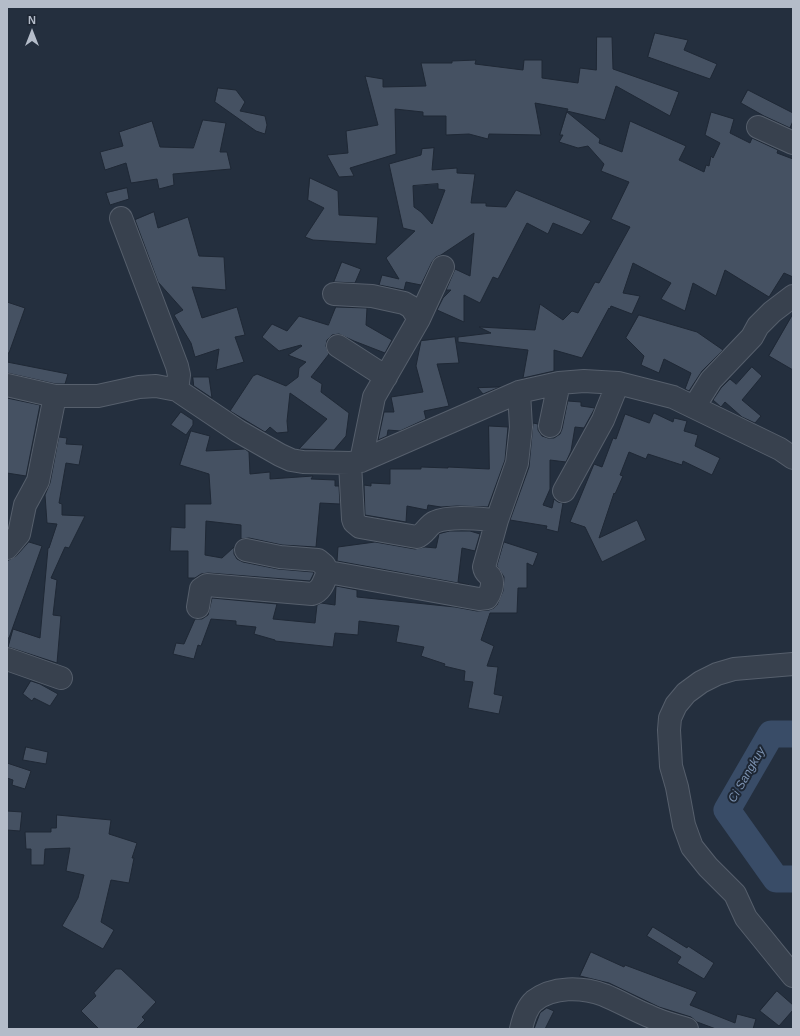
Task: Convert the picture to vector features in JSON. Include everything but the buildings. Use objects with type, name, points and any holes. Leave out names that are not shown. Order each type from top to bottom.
[{"type":"street","points":[[758,127],[793,143]]},
{"type":"street","points":[[121,218],[177,366],[179,375],[177,390]]},
{"type":"street","points":[[443,267],[419,320],[374,398],[355,462],[353,519],[354,522],[360,527],[417,537],[421,536],[433,522],[444,518],[497,520]]},
{"type":"street","points":[[334,294],[372,296],[404,303],[411,307],[419,320]]},
{"type":"street","points":[[694,407],[711,380],[752,337],[758,326],[772,312],[793,296]]},
{"type":"street","points":[[338,346],[386,377]]},
{"type":"street","points":[[7,385],[55,396],[98,396],[124,389],[144,386],[156,386],[177,390],[238,431],[291,460],[303,462],[355,462],[519,392],[558,383],[584,381],[618,383],[673,397],[780,449],[793,458]]},
{"type":"street","points":[[550,426],[558,383]]},
{"type":"street","points":[[564,491],[603,420],[618,383]]},
{"type":"street","points":[[328,572],[479,599],[487,599],[491,590],[492,579],[485,573],[484,567],[497,520],[517,463],[521,427],[519,392]]},
{"type":"street","points":[[7,548],[19,534],[14,516],[24,505],[38,481],[55,396]]},
{"type":"street","points":[[198,607],[201,589],[207,585],[312,594],[321,589],[328,572],[324,564],[318,560],[280,557],[246,550]]},
{"type":"street","points":[[7,659],[61,678]]},
{"type":"street","points":[[793,664],[734,669],[717,674],[700,682],[686,693],[676,705],[670,718],[669,730],[671,766],[677,787],[684,825],[692,847],[708,867],[735,894],[746,918],[793,976]]},
{"type":"street","points":[[521,1029],[532,1002],[545,994],[569,988],[604,995],[651,1017],[687,1029]]},
{"type":"waterway","name":"Ci Sangkuy","points":[[793,734],[771,734],[727,810],[776,879],[793,879]]}]
